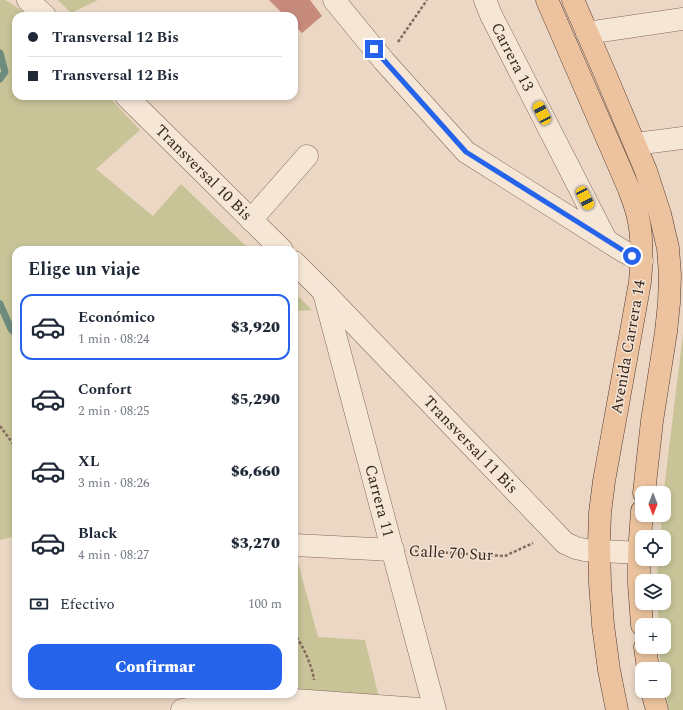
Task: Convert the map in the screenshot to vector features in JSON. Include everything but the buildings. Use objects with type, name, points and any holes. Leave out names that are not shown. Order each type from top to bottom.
[{"type":"main road","name":"Avenida Carrera 14","points":[[547,0],[630,189],[638,218],[641,239],[642,261],[640,282],[604,481],[600,513],[599,551],[603,625],[609,670],[617,710]]},
{"type":"main road","name":"Avenida Carrera 14","points":[[573,0],[646,171],[660,214],[668,248],[670,275],[669,303],[652,421],[645,486]]},
{"type":"main road","points":[[639,566],[641,618]]},
{"type":"main road","points":[[654,698],[657,710]]},
{"type":"street","points":[[28,0],[40,12]]},
{"type":"street","points":[[334,0],[384,61],[466,152],[642,261]]},
{"type":"street","name":"Carrera 13","points":[[485,0],[491,15],[606,240]]},
{"type":"street","points":[[587,33],[683,19]]},
{"type":"street","name":"Transversal 10 Bis","points":[[130,100],[278,246]]},
{"type":"street","points":[[635,144],[683,138]]},
{"type":"street","points":[[251,220],[307,156]]},
{"type":"street","points":[[298,266],[324,292]]},
{"type":"street","name":"Transversal 11 Bis","points":[[324,292],[565,543],[585,550],[635,553]]},
{"type":"street","name":"Carrera 11","points":[[324,292],[434,710]]},
{"type":"street","name":"Calle 70 Sur","points":[[298,545],[393,550]]},
{"type":"street","points":[[182,710],[221,703],[282,699],[434,710]]},
{"type":"path","points":[[384,61],[427,0]]},
{"type":"path","points":[[0,426],[12,442]]},
{"type":"path","name":"Calle 70 Sur","points":[[393,550],[505,556],[555,533]]},
{"type":"path","points":[[298,639],[313,672],[316,702]]},
{"type":"shaded area","points":[[0,0],[5,0],[24,12],[12,12],[12,100],[112,100],[140,130],[96,169],[153,216],[181,184],[246,246],[12,246],[12,537],[0,540]]},
{"type":"shaded area","points":[[58,0],[98,0],[73,12],[70,12]]},
{"type":"shaded area","points":[[298,296],[312,310],[298,311]]},
{"type":"shaded area","points":[[683,334],[683,710],[669,710],[667,698],[671,698],[671,662],[660,662],[660,654],[671,654],[671,618],[658,618],[658,610],[671,610],[671,574],[657,574],[658,566],[671,566],[671,530],[661,530],[661,522],[671,522],[671,486],[665,486]]},
{"type":"shaded area","points":[[298,563],[318,637],[365,640],[382,710],[187,710],[184,698],[298,698]]},
{"type":"waterway","points":[[0,53],[5,72],[0,79]]},
{"type":"waterway","points":[[0,304],[12,330]]},
{"type":"route","points":[[374,49],[466,152],[632,256]]}]
